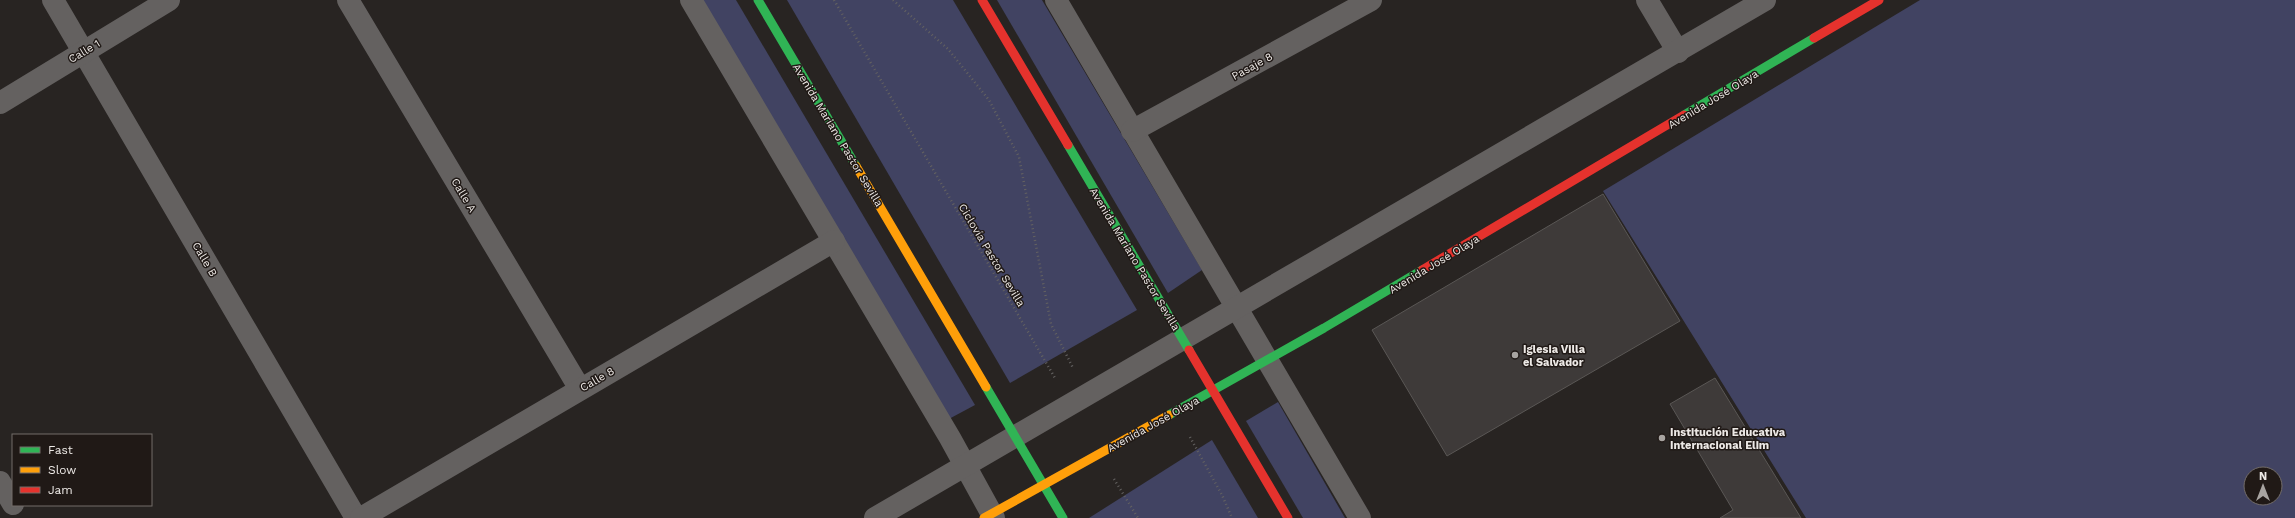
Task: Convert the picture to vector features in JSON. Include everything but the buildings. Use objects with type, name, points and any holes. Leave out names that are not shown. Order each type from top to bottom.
[{"type":"main road","name":"Avenida Mariano Pastor Sevilla","points":[[758,0],[1063,518]]},
{"type":"main road","name":"Avenida Mariano Pastor Sevilla","points":[[982,0],[1288,518]]},
{"type":"main road","name":"Avenida José Olaya","points":[[990,516],[1267,360],[1879,0]]},
{"type":"street","name":"Calle B","points":[[53,0],[356,518]]},
{"type":"street","name":"Calle 1","points":[[0,103],[169,0]]},
{"type":"street","name":"Calle A","points":[[348,0],[580,389]]},
{"type":"street","points":[[691,0],[965,465],[990,516]]},
{"type":"street","points":[[1056,0],[1235,308],[1360,518]]},
{"type":"street","name":"Pasaje 8","points":[[1132,131],[1371,0]]},
{"type":"street","points":[[1647,0],[1678,52]]},
{"type":"street","points":[[875,518],[1765,0]]},
{"type":"street","name":"Calle 8","points":[[361,518],[834,241]]},
{"type":"street","points":[[0,482],[12,503]]},
{"type":"street","points":[[14,506],[21,518]]},
{"type":"path","name":"Ciclovía Pastor Sevilla","points":[[834,0],[1069,404]]},
{"type":"path","points":[[893,0],[953,54],[989,100],[1019,157],[1051,324],[1074,368]]},
{"type":"path","points":[[1189,434],[1222,495],[1232,518]]},
{"type":"path","points":[[1098,454],[1138,518]]},
{"type":"shaded area","points":[[700,0],[736,0],[975,405],[947,420]]},
{"type":"shaded area","points":[[787,0],[953,0],[1137,310],[1010,383]]},
{"type":"shaded area","points":[[997,0],[1042,0],[1202,270],[1168,293]]},
{"type":"shaded area","points":[[1920,0],[2295,0],[2295,518],[1806,518],[1603,191]]},
{"type":"shaded area","points":[[1278,402],[1345,518],[1303,518],[1246,421]]},
{"type":"shaded area","points":[[1212,440],[1258,518],[1089,518]]},
{"type":"traffic: fast","points":[[758,0],[856,166]]},
{"type":"traffic: fast","points":[[1684,115],[1814,38]]},
{"type":"traffic: fast","points":[[1068,145],[1189,350]]},
{"type":"traffic: fast","points":[[1169,415],[1324,328],[1422,270]]},
{"type":"traffic: fast","points":[[986,387],[1063,518]]},
{"type":"traffic: slow","points":[[856,166],[986,387]]},
{"type":"traffic: slow","points":[[984,518],[1169,415]]},
{"type":"traffic: jam","points":[[982,0],[1068,145]]},
{"type":"traffic: jam","points":[[1814,38],[1879,0]]},
{"type":"traffic: jam","points":[[1422,270],[1684,115]]},
{"type":"traffic: jam","points":[[1189,350],[1288,518]]},
{"type":"place","name":"Iglesia Villa el Salvador","points":[[1515,355]]},
{"type":"place","name":"Institución Educativa Internacional Elim","points":[[1662,438]]}]
